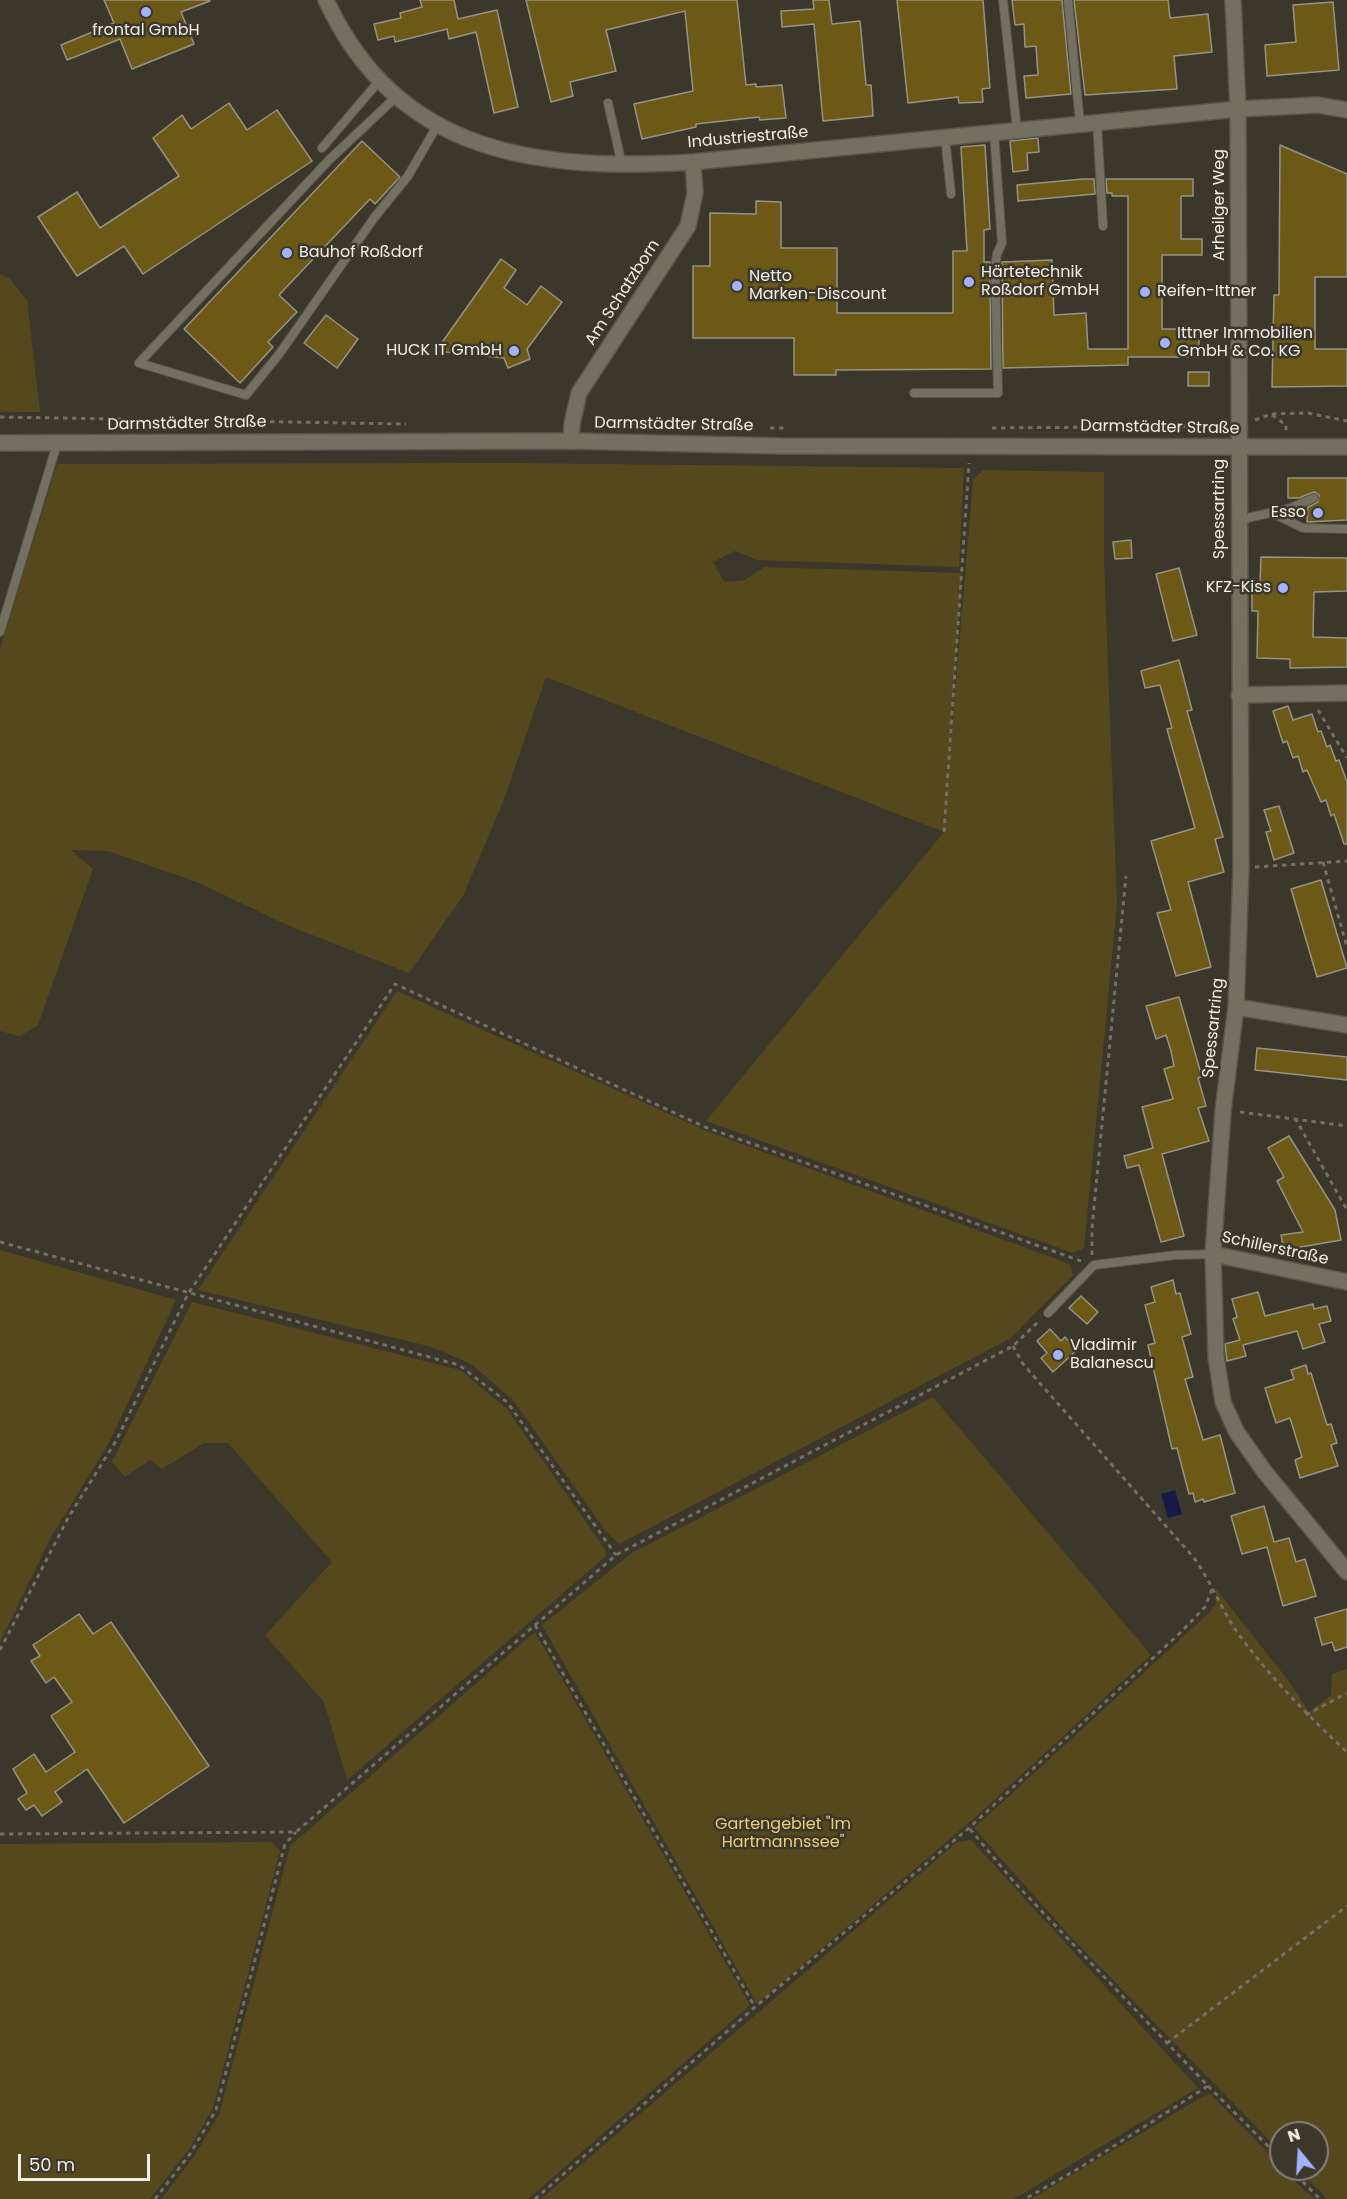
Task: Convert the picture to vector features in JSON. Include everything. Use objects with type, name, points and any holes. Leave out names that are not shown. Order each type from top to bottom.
[{"type":"street","name":"Industriestraße","points":[[326,0],[359,55],[380,80],[419,115],[479,145],[536,157],[622,166],[693,162],[1238,109],[1318,105],[1347,110]]},
{"type":"street","name":"Arheilger Weg","points":[[1233,0],[1238,109],[1238,446]]},
{"type":"street","name":"Am Schatzborn","points":[[571,441],[572,424],[579,393],[688,226],[695,193],[693,162]]},
{"type":"street","name":"Darmstädter Straße","points":[[0,443],[571,441],[780,446],[1347,447]]},
{"type":"street","name":"Spessartring","points":[[1238,446],[1241,868],[1236,1007],[1223,1111],[1213,1254],[1216,1358],[1223,1402],[1236,1431],[1264,1471],[1347,1572]]},
{"type":"street","points":[[1239,694],[1347,693]]},
{"type":"street","points":[[1236,1007],[1347,1025]]},
{"type":"street","name":"Schillerstraße","points":[[1213,1254],[1347,1282]]},
{"type":"lane","points":[[1003,0],[1017,130]]},
{"type":"lane","points":[[1068,0],[1080,124]]},
{"type":"lane","points":[[322,148],[380,80]]},
{"type":"lane","points":[[397,96],[329,160],[140,363],[246,395],[280,353],[374,218],[408,176],[437,126]]},
{"type":"lane","points":[[608,103],[622,166]]},
{"type":"lane","points":[[1097,122],[1103,226]]},
{"type":"lane","points":[[914,393],[998,393],[996,261],[1002,243],[994,132]]},
{"type":"lane","points":[[945,137],[951,194]]},
{"type":"lane","points":[[0,632],[57,444]]},
{"type":"lane","points":[[1238,520],[1288,509],[1314,498]]},
{"type":"lane","points":[[1272,513],[1303,528],[1347,529]]},
{"type":"lane","name":"Schillerstraße","points":[[1094,1265],[1176,1255],[1213,1254]]},
{"type":"lane","points":[[1048,1313],[1094,1265]]},
{"type":"path","points":[[1271,414],[1308,413],[1347,421]]},
{"type":"path","points":[[944,832],[970,446]]},
{"type":"path","points":[[1307,693],[1347,758]]},
{"type":"path","points":[[1241,868],[1347,861]]},
{"type":"path","points":[[1323,862],[1347,947]]},
{"type":"path","points":[[0,1650],[68,1518],[116,1441],[188,1294],[395,984],[705,1127],[1094,1265],[1092,1228],[1126,876]]},
{"type":"path","points":[[1223,1111],[1347,1126]]},
{"type":"path","points":[[1295,1118],[1347,1210]]},
{"type":"path","points":[[0,1242],[459,1365],[507,1402],[616,1556]]},
{"type":"path","points":[[155,2199],[190,2154],[216,2110],[285,1844],[296,1832],[616,1556],[1013,1346],[1048,1313]]},
{"type":"path","points":[[1013,1346],[1023,1364],[1194,1558],[1209,1579],[1212,1589],[1236,1630],[1306,1715],[1347,1752]]},
{"type":"path","points":[[535,2199],[755,2007],[969,1828],[1180,1633],[1205,1607],[1212,1589]]},
{"type":"path","points":[[535,1625],[755,2007]]},
{"type":"path","points":[[1306,1715],[1347,1693]]},
{"type":"path","points":[[969,1828],[1014,1882],[1269,2147]]},
{"type":"path","points":[[0,1834],[296,1832]]},
{"type":"path","points":[[1167,2043],[1347,1906]]},
{"type":"path","points":[[1025,2199],[1208,2086]]},
{"type":"path","points":[[1302,2181],[1320,2199]]},
{"type":"green space","points":[[0,274],[10,279],[27,300],[40,412],[0,412]]},
{"type":"green space","points":[[507,463],[964,468],[959,567],[757,560],[735,551],[713,562],[724,582],[745,580],[764,567],[962,573],[949,766],[973,480],[983,470],[1104,472],[1104,560],[1117,904],[1084,1248],[1073,1253],[706,1121],[944,832],[546,677],[503,802],[463,896],[409,973],[287,925],[199,883],[108,851],[71,850],[93,869],[38,1025],[20,1036],[0,1031],[0,649],[57,464]]},
{"type":"green space","points":[[397,991],[709,1132],[1070,1264],[1073,1275],[1011,1338],[619,1544],[607,1533],[513,1400],[471,1364],[432,1347],[198,1290]]},
{"type":"green space","points":[[0,1250],[176,1300],[109,1443],[51,1537],[0,1642]]},
{"type":"green space","points":[[192,1302],[460,1370],[506,1408],[605,1549],[606,1556],[347,1780],[324,1702],[265,1635],[332,1562],[228,1443],[204,1443],[162,1469],[150,1460],[125,1477],[112,1462]]},
{"type":"green space","name":"Gartengebiet \"Im Hartmannssee\"","points":[[933,1397],[1151,1655],[979,1814],[757,2004],[542,1625],[632,1553]]},
{"type":"green space","points":[[1216,1589],[1291,1684],[1309,1712],[1331,1695],[1332,1674],[1347,1669],[1347,2199],[1327,2199],[1310,2181],[1329,2181],[1329,2121],[1269,2121],[1269,2140],[1069,1935],[974,1828],[1209,1613],[1216,1604]]},
{"type":"green space","points":[[535,1632],[750,2005],[528,2199],[161,2199],[193,2158],[219,2115],[290,1846]]},
{"type":"green space","points":[[971,1840],[1198,2088],[1014,2199],[541,2199],[957,1842]]},
{"type":"green space","points":[[272,1842],[280,1851],[213,2108],[190,2148],[150,2199],[0,2199],[0,1844]]},
{"type":"green space","points":[[1209,2093],[1269,2154],[1269,2181],[1294,2181],[1314,2199],[1031,2199]]},
{"type":"shaded area","points":[[1175,1490],[1182,1514],[1168,1518],[1161,1494]]},
{"type":"building","points":[[104,0],[210,1],[181,12],[194,44],[132,69],[120,39],[67,60],[61,45],[114,23]]},
{"type":"building","points":[[420,0],[454,0],[458,19],[497,10],[518,107],[494,113],[476,32],[449,39],[447,29],[395,42],[394,36],[378,40],[374,24],[401,18],[400,13],[422,7]]},
{"type":"building","points":[[526,0],[737,0],[746,85],[756,84],[756,87],[782,85],[786,118],[760,120],[759,117],[696,124],[696,127],[642,139],[634,104],[693,91],[685,11],[606,30],[616,71],[570,82],[573,96],[551,102]]},
{"type":"building","points":[[813,0],[829,0],[832,24],[860,21],[866,85],[871,85],[873,116],[823,121],[814,24],[782,27],[781,11],[814,9]]},
{"type":"building","points":[[897,0],[983,0],[990,88],[982,89],[983,102],[959,103],[958,97],[908,103]]},
{"type":"building","points":[[1012,0],[1062,0],[1071,94],[1026,98],[1024,76],[1038,75],[1036,46],[1025,47],[1024,24],[1015,25]]},
{"type":"building","points":[[1074,0],[1168,0],[1170,18],[1208,14],[1212,52],[1174,56],[1177,89],[1085,95]]},
{"type":"building","points":[[1333,2],[1339,70],[1267,76],[1265,45],[1296,42],[1293,5]]},
{"type":"building","points":[[229,103],[247,130],[277,110],[312,161],[143,274],[124,246],[77,276],[38,217],[77,192],[100,228],[179,176],[153,138],[182,115],[191,129]]},
{"type":"building","points":[[1038,138],[1039,152],[1027,153],[1028,170],[1013,172],[1010,141]]},
{"type":"building","name":"Bauhof Roßdorf","points":[[362,141],[400,177],[375,204],[370,199],[279,295],[297,312],[268,342],[273,347],[240,383],[184,329]]},
{"type":"building","points":[[985,145],[990,229],[984,230],[984,262],[990,262],[991,369],[836,370],[836,375],[794,375],[794,338],[693,338],[693,266],[710,266],[710,213],[756,214],[756,201],[781,202],[781,248],[837,248],[837,313],[953,313],[953,251],[967,251],[961,147]]},
{"type":"building","points":[[1280,145],[1347,174],[1347,277],[1315,277],[1315,349],[1347,349],[1347,386],[1272,387],[1274,295],[1279,295]]},
{"type":"building","points":[[1094,179],[1095,194],[1018,201],[1017,185]]},
{"type":"building","points":[[1106,179],[1193,179],[1193,196],[1181,196],[1181,239],[1202,239],[1202,255],[1162,255],[1162,329],[1199,329],[1199,357],[1128,357],[1128,365],[1003,368],[1002,262],[1052,260],[1054,315],[1086,313],[1088,349],[1128,349],[1128,196],[1112,196],[1112,193],[1107,193]]},
{"type":"building","points":[[501,259],[516,270],[504,288],[527,305],[541,286],[562,302],[527,349],[530,359],[508,368],[504,358],[436,351]]},
{"type":"building","points":[[326,315],[358,339],[337,368],[304,343]]},
{"type":"building","points":[[1188,372],[1209,372],[1209,386],[1188,386]]},
{"type":"building","points":[[1288,478],[1347,478],[1347,520],[1307,522],[1308,507],[1318,502],[1319,495],[1314,492],[1299,498],[1288,498]]},
{"type":"building","points":[[1131,540],[1132,558],[1115,559],[1113,542]]},
{"type":"building","points":[[1261,557],[1347,558],[1347,591],[1314,592],[1313,637],[1347,638],[1347,667],[1290,668],[1290,659],[1257,658],[1258,611],[1252,611],[1252,584],[1260,584]]},
{"type":"building","points":[[1179,568],[1197,635],[1173,641],[1156,574]]},
{"type":"building","points":[[1179,660],[1192,710],[1187,711],[1223,837],[1215,839],[1224,872],[1188,882],[1211,967],[1176,976],[1157,913],[1171,910],[1151,841],[1195,828],[1167,729],[1172,728],[1160,685],[1145,688],[1141,671]]},
{"type":"building","points":[[1288,706],[1293,720],[1312,714],[1318,732],[1321,731],[1327,747],[1330,745],[1336,761],[1339,760],[1347,782],[1347,844],[1344,844],[1334,814],[1331,816],[1326,800],[1321,802],[1307,770],[1303,772],[1298,756],[1293,758],[1287,741],[1283,743],[1273,711]]},
{"type":"building","points":[[1279,806],[1294,853],[1274,860],[1266,832],[1271,831],[1264,810]]},
{"type":"building","points":[[1321,880],[1347,968],[1317,977],[1291,889]]},
{"type":"building","points":[[1179,997],[1202,1077],[1198,1078],[1206,1106],[1198,1108],[1209,1141],[1162,1154],[1184,1236],[1161,1242],[1139,1165],[1127,1168],[1124,1156],[1153,1148],[1142,1107],[1173,1099],[1164,1069],[1174,1066],[1171,1051],[1166,1035],[1156,1039],[1146,1006]]},
{"type":"building","points":[[1257,1048],[1347,1057],[1347,1080],[1255,1070]]},
{"type":"building","points":[[1289,1136],[1335,1210],[1341,1240],[1284,1250],[1281,1235],[1303,1232],[1277,1181],[1284,1177],[1268,1148]]},
{"type":"building","points":[[1173,1280],[1176,1294],[1180,1293],[1191,1334],[1182,1337],[1193,1377],[1185,1379],[1203,1440],[1220,1435],[1235,1493],[1204,1502],[1203,1499],[1195,1502],[1193,1493],[1189,1494],[1177,1448],[1172,1449],[1148,1345],[1155,1343],[1145,1305],[1155,1302],[1151,1287]]},
{"type":"building","points":[[1258,1292],[1265,1316],[1313,1304],[1314,1309],[1327,1306],[1331,1321],[1319,1324],[1325,1342],[1303,1349],[1297,1331],[1243,1345],[1246,1356],[1227,1361],[1225,1344],[1240,1340],[1233,1319],[1237,1317],[1232,1299]]},
{"type":"building","points":[[1081,1296],[1098,1312],[1087,1324],[1069,1308]]},
{"type":"building","name":"Vladimir Balanescu","points":[[1050,1329],[1061,1341],[1065,1337],[1077,1350],[1053,1372],[1041,1358],[1047,1353],[1037,1341]]},
{"type":"building","points":[[1306,1365],[1308,1374],[1311,1373],[1327,1425],[1331,1424],[1337,1443],[1331,1445],[1338,1466],[1300,1478],[1295,1460],[1302,1457],[1290,1418],[1276,1423],[1265,1388],[1294,1379],[1291,1370]]},
{"type":"building","points":[[1264,1506],[1274,1542],[1289,1538],[1296,1562],[1305,1559],[1316,1596],[1283,1606],[1267,1547],[1242,1554],[1231,1516]]},
{"type":"building","points":[[1347,1609],[1347,1647],[1335,1651],[1332,1642],[1322,1645],[1315,1618]]},
{"type":"building","points":[[79,1614],[93,1634],[111,1622],[209,1766],[124,1823],[87,1769],[55,1792],[62,1802],[42,1816],[34,1805],[26,1810],[18,1799],[27,1793],[13,1769],[34,1754],[46,1772],[75,1752],[51,1716],[72,1702],[54,1677],[46,1683],[31,1661],[40,1656],[33,1645]]},
{"type":"place","name":"frontal GmbH","points":[[146,12]]},
{"type":"place","name":"Bauhof Roßdorf","points":[[287,253]]},
{"type":"place","name":"Härtetechnik Roßdorf GmbH","points":[[969,282]]},
{"type":"place","name":"Netto Marken-Discount","points":[[737,286]]},
{"type":"place","name":"Reifen-Ittner","points":[[1145,292]]},
{"type":"place","name":"Ittner Immobilien GmbH & Co. KG","points":[[1165,343]]},
{"type":"place","name":"HUCK IT GmbH","points":[[514,351]]},
{"type":"place","name":"Esso","points":[[1318,513]]},
{"type":"place","name":"KFZ-Kiss","points":[[1283,588]]},
{"type":"place","name":"Vladimir Balanescu","points":[[1058,1355]]}]
